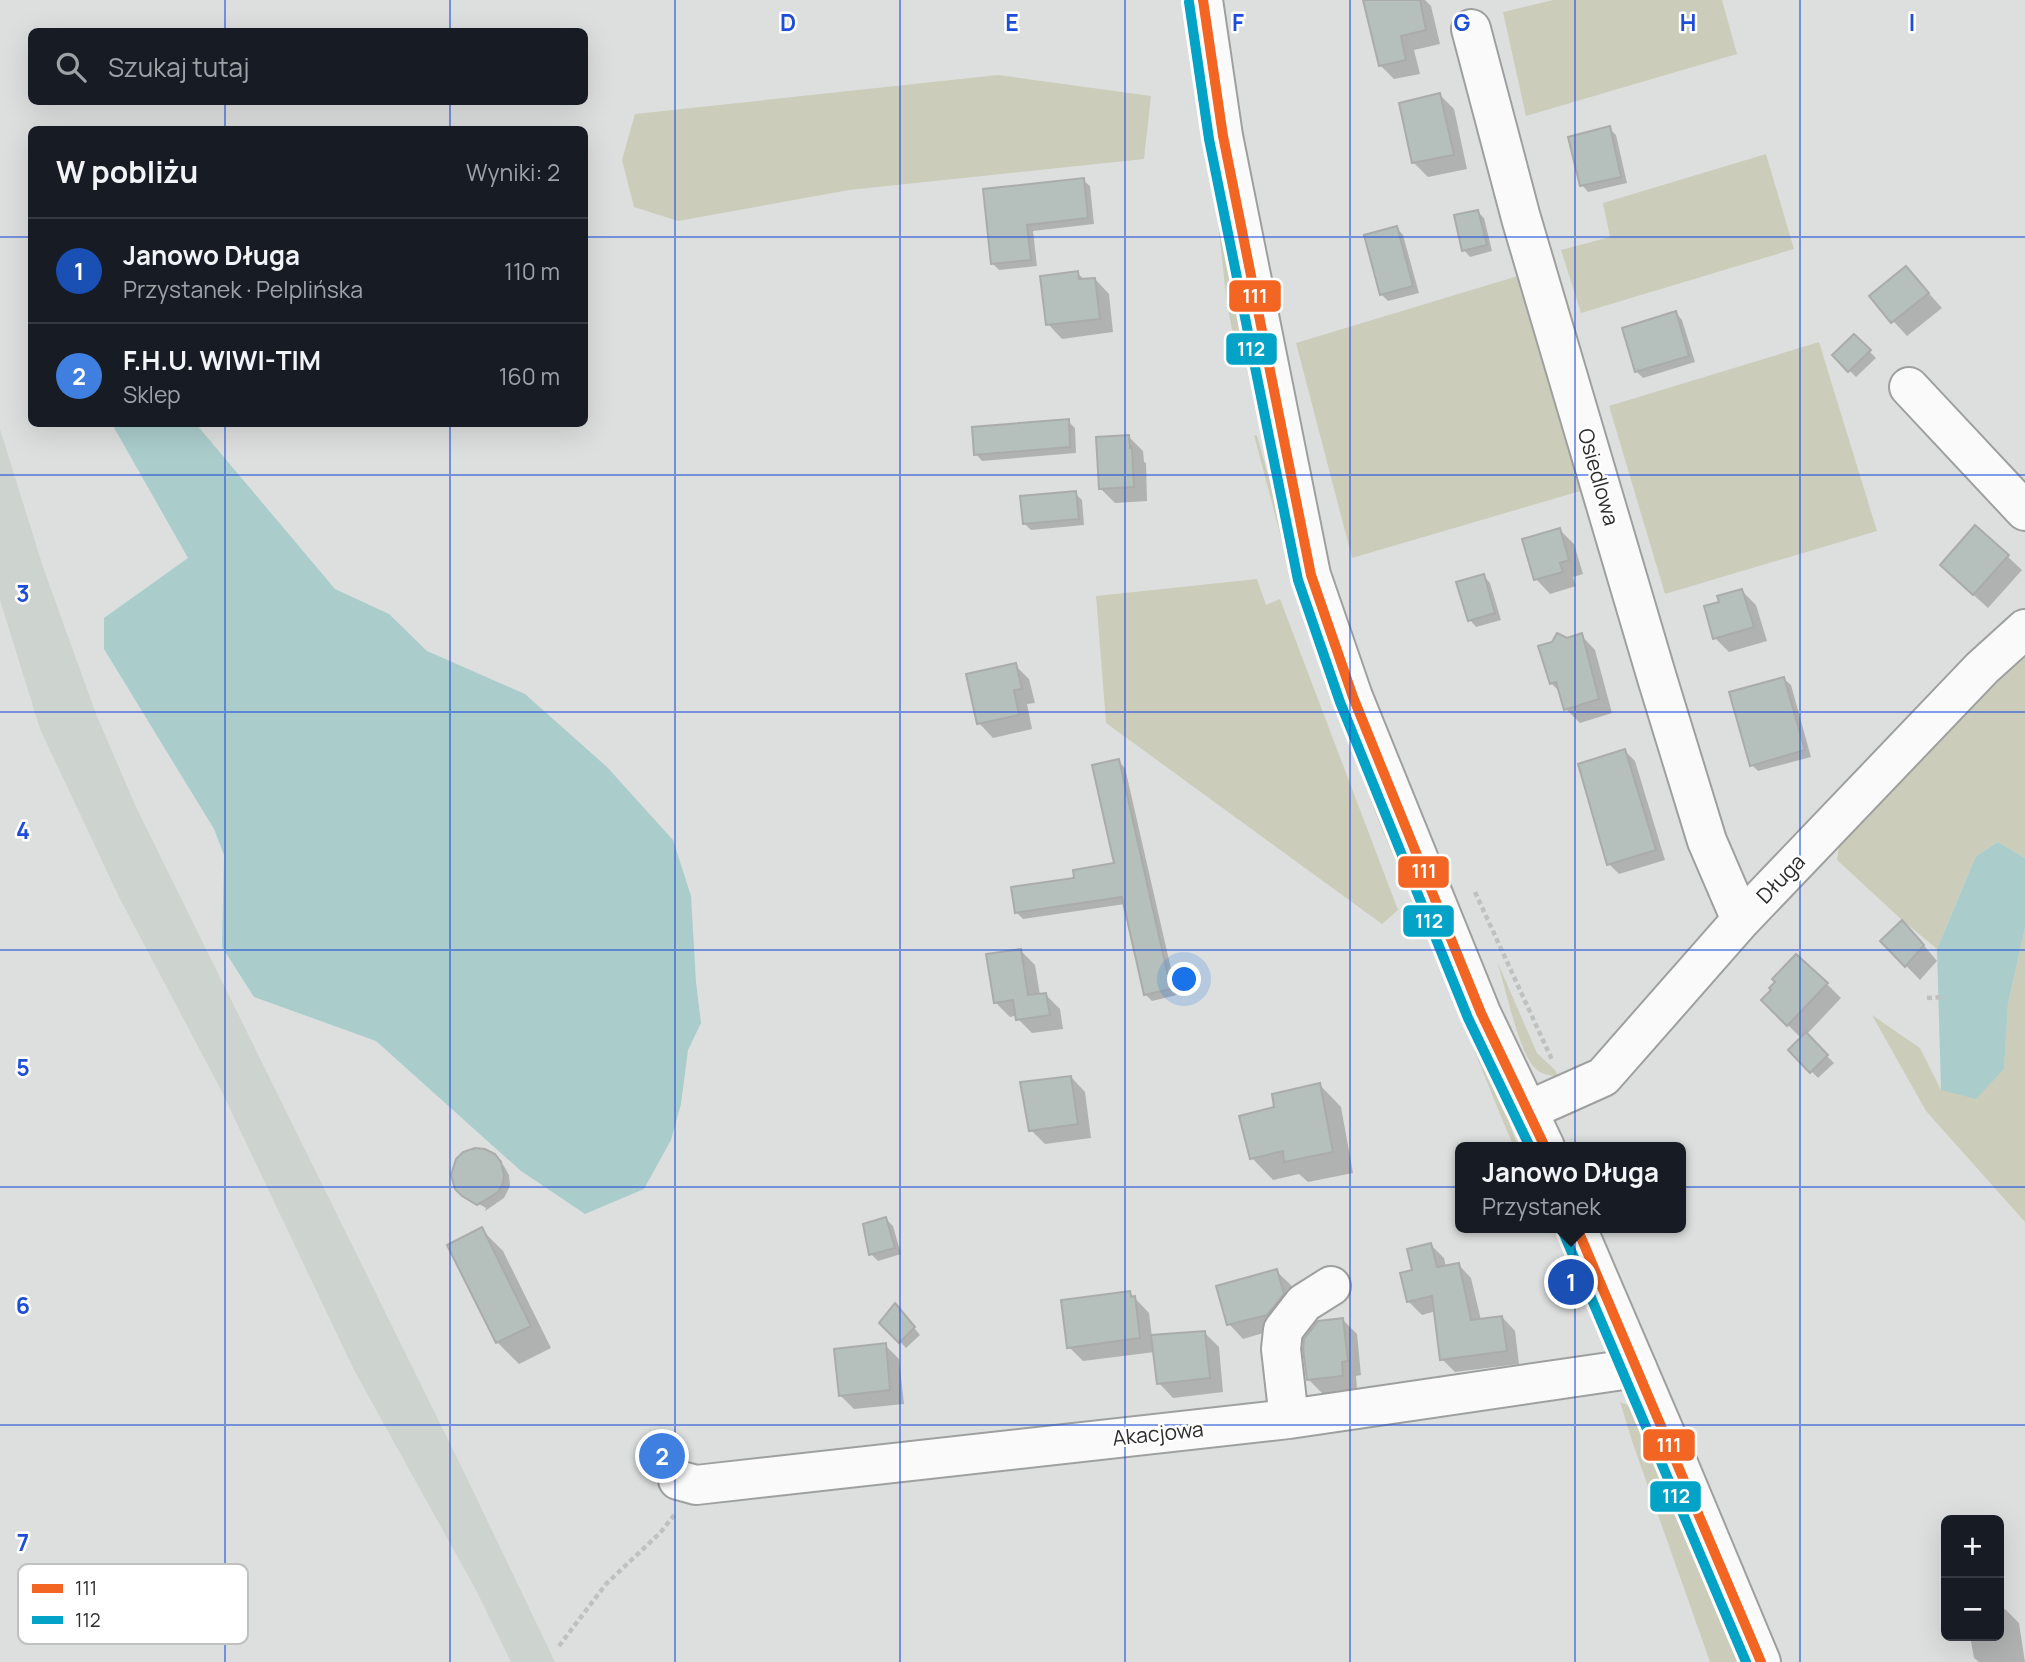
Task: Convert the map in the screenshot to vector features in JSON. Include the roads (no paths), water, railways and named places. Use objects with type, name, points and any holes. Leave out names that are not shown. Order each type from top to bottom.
[{"type":"main road","points":[[1203,0],[1223,136],[1311,575],[1353,697],[1481,1013],[1542,1142]]},
{"type":"main road","name":"Osiedlowa","points":[[1471,29],[1521,218],[1657,678],[1707,841],[1741,920]]},
{"type":"main road","points":[[1909,387],[2025,511]]},
{"type":"main road","name":"Długa","points":[[1527,1111],[1603,1077],[1741,920],[1972,678],[2025,629]]},
{"type":"main road","points":[[1579,1233],[1761,1662]]},
{"type":"main road","points":[[1289,1419],[1281,1349],[1283,1330],[1304,1303],[1331,1286]]},
{"type":"main road","name":"Akacjowa","points":[[687,1482],[1289,1419],[1637,1368]]},
{"type":"water","points":[[114,427],[199,427],[335,589],[389,614],[427,651],[525,694],[607,767],[673,840],[691,896],[701,1023],[688,1050],[681,1104],[671,1140],[644,1189],[585,1214],[521,1171],[376,1041],[254,997],[222,947],[224,855],[214,829],[104,649],[104,618],[188,558]]},
{"type":"water","points":[[1998,842],[2025,858],[2025,928],[2008,1004],[2004,1069],[1976,1099],[1941,1090],[1937,949],[1976,856]]},
{"type":"place","name":"Janowo Długa","points":[[1571,1282]]},
{"type":"place","name":"F.H.U. WIWI-TIM","points":[[662,1456]]}]
